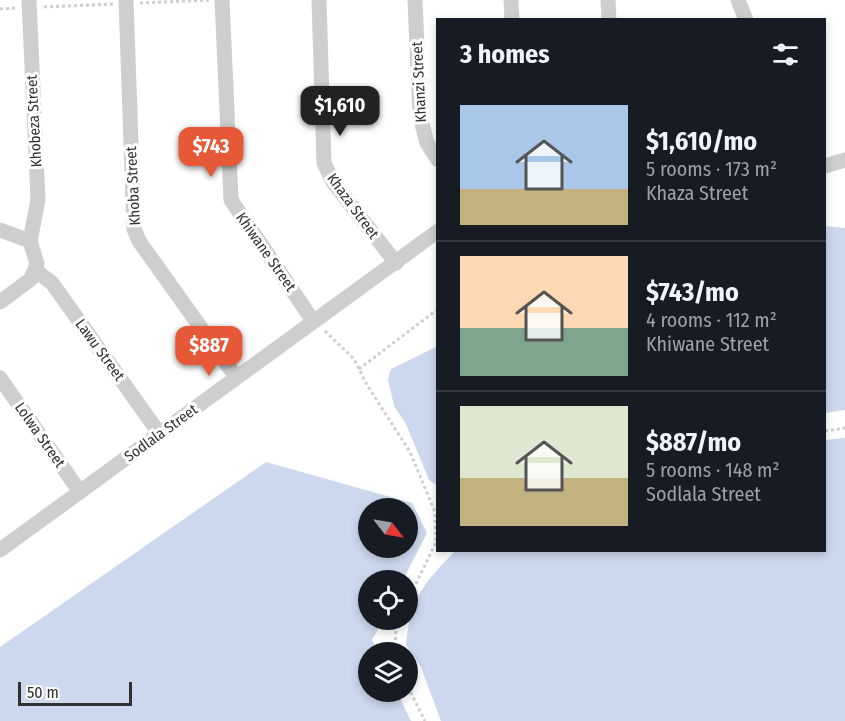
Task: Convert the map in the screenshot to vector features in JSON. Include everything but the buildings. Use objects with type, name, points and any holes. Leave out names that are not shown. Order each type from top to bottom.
[{"type":"street","name":"Khobeza Street","points":[[29,0],[38,200],[30,241]]},
{"type":"street","name":"Khoba Street","points":[[126,0],[134,229],[139,241],[236,377]]},
{"type":"street","name":"Khiwane Street","points":[[222,0],[231,200],[313,321]]},
{"type":"street","name":"Khaza Street","points":[[319,0],[324,162],[333,182],[396,263]]},
{"type":"street","name":"Khanzi Street","points":[[415,0],[420,116],[426,142],[436,157]]},
{"type":"street","points":[[511,0],[512,18]]},
{"type":"street","points":[[608,0],[609,18]]},
{"type":"street","points":[[738,0],[745,18]]},
{"type":"street","points":[[826,166],[845,160]]},
{"type":"street","points":[[0,230],[30,241],[36,257],[36,271],[24,285],[0,302]]},
{"type":"street","name":"Sodlala Street","points":[[1,547],[436,233]]},
{"type":"street","name":"Lawu Street","points":[[36,271],[52,283],[159,434]]},
{"type":"street","name":"Lolwa Street","points":[[0,378],[80,492]]},
{"type":"path","points":[[359,369],[436,311]]},
{"type":"path","points":[[313,321],[354,359],[410,452],[426,485],[435,512],[436,526]]},
{"type":"path","points":[[826,431],[845,428]]},
{"type":"path","points":[[418,579],[436,542]]},
{"type":"path","points":[[416,702],[425,721]]},
{"type":"water","points":[[826,226],[845,228],[845,410],[826,413]]},
{"type":"water","points":[[436,347],[436,485],[429,480],[406,424],[394,406],[388,379],[391,369]]},
{"type":"water","points":[[845,438],[845,721],[441,721],[418,663],[418,642],[406,642],[408,630],[418,630],[420,592],[454,552],[826,552],[826,440]]},
{"type":"water","points":[[266,462],[394,498],[358,498],[358,558],[414,558],[408,570],[358,570],[358,630],[378,630],[373,642],[358,642],[358,702],[402,702],[411,721],[0,721],[0,647]]},
{"type":"water","points":[[418,515],[427,533],[418,551]]}]
